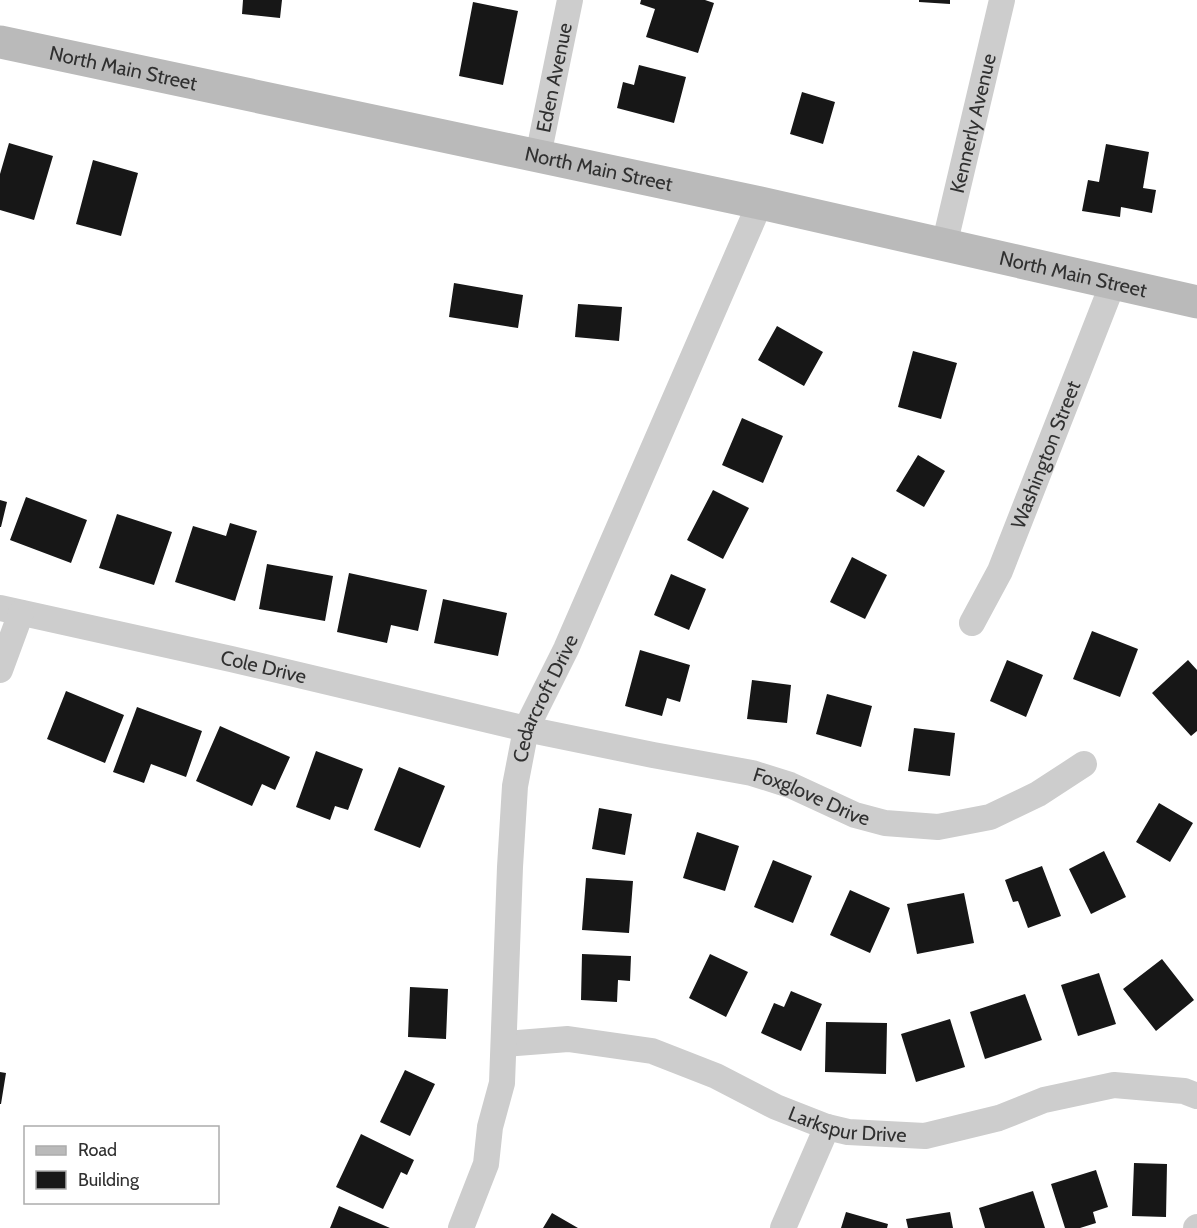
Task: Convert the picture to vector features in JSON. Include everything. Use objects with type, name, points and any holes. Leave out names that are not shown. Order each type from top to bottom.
[{"type":"main road","name":"North Main Street","points":[[0,42],[760,203],[1197,302]]},
{"type":"street","name":"Eden Avenue","points":[[538,156],[570,0]]},
{"type":"street","name":"Kennerly Avenue","points":[[944,246],[1002,0]]},
{"type":"street","name":"Cedarcroft Drive","points":[[461,1228],[486,1164],[490,1127],[502,1083],[515,786],[526,729],[566,649],[760,203]]},
{"type":"street","name":"Washington Street","points":[[972,623],[1000,571],[1113,283]]},
{"type":"street","name":"Cole Drive","points":[[11,611],[231,658],[526,729]]},
{"type":"street","points":[[0,670],[11,611]]},
{"type":"street","name":"Foxglove Drive","points":[[526,729],[752,773],[790,785],[855,815],[885,823],[938,827],[990,817],[1038,794],[1084,764]]},
{"type":"street","name":"Larkspur Drive","points":[[504,1044],[568,1039],[652,1050],[716,1076],[776,1107],[828,1127],[848,1132],[925,1136],[999,1118],[1044,1100],[1114,1085],[1184,1091],[1197,1096]]},
{"type":"street","points":[[783,1228],[828,1127]]},
{"type":"building","points":[[243,0],[282,0],[280,18],[242,14]]},
{"type":"building","points":[[641,0],[705,0],[714,3],[698,53],[646,37],[655,9],[640,4]]},
{"type":"building","points":[[919,0],[950,0],[950,4],[919,2]]},
{"type":"building","points":[[473,2],[518,11],[503,85],[459,76]]},
{"type":"building","points":[[639,65],[686,77],[674,123],[617,108],[623,82],[634,85]]},
{"type":"building","points":[[802,92],[835,102],[823,144],[790,134]]},
{"type":"building","points":[[9,143],[53,156],[34,220],[0,210],[0,174]]},
{"type":"building","points":[[1106,144],[1149,152],[1143,188],[1156,190],[1152,213],[1121,207],[1120,217],[1082,211],[1088,180],[1099,182]]},
{"type":"building","points":[[93,160],[138,173],[121,236],[76,224]]},
{"type":"building","points":[[454,283],[523,295],[518,328],[449,317]]},
{"type":"building","points":[[578,304],[622,307],[619,341],[575,337]]},
{"type":"building","points":[[777,326],[823,352],[804,386],[758,360]]},
{"type":"building","points":[[913,351],[957,363],[941,419],[898,407]]},
{"type":"building","points":[[742,418],[783,436],[763,483],[722,465]]},
{"type":"building","points":[[918,455],[945,471],[924,507],[896,491]]},
{"type":"building","points":[[713,490],[749,508],[723,559],[687,540]]},
{"type":"building","points":[[26,497],[87,520],[71,563],[10,540]]},
{"type":"building","points":[[0,500],[7,502],[1,527],[0,527]]},
{"type":"building","points":[[117,514],[172,532],[154,585],[99,568]]},
{"type":"building","points":[[230,523],[257,531],[235,601],[175,582],[193,526],[226,536]]},
{"type":"building","points":[[852,557],[887,575],[865,619],[830,602]]},
{"type":"building","points":[[267,564],[333,576],[325,621],[259,609]]},
{"type":"building","points":[[349,573],[427,590],[418,631],[391,625],[387,643],[337,632]]},
{"type":"building","points":[[671,574],[706,589],[689,630],[654,615]]},
{"type":"building","points":[[443,599],[507,613],[498,656],[434,643]]},
{"type":"building","points":[[1092,631],[1138,649],[1120,697],[1073,679]]},
{"type":"building","points":[[640,650],[690,665],[680,702],[667,698],[662,716],[625,706]]},
{"type":"building","points":[[1007,660],[1043,675],[1026,717],[990,701]]},
{"type":"building","points":[[1188,660],[1197,670],[1197,731],[1191,736],[1152,693]]},
{"type":"building","points":[[752,680],[791,685],[787,723],[747,719]]},
{"type":"building","points":[[66,691],[124,715],[105,763],[47,739]]},
{"type":"building","points":[[827,694],[872,706],[861,747],[816,734]]},
{"type":"building","points":[[137,707],[202,731],[186,777],[151,764],[144,783],[113,772]]},
{"type":"building","points":[[220,726],[290,757],[275,790],[262,784],[252,806],[196,781]]},
{"type":"building","points":[[914,728],[955,733],[950,776],[908,771]]},
{"type":"building","points":[[316,751],[363,769],[348,810],[335,806],[330,820],[296,807]]},
{"type":"building","points":[[399,767],[445,786],[420,848],[374,830]]},
{"type":"building","points":[[1159,803],[1193,823],[1170,862],[1136,842]]},
{"type":"building","points":[[599,808],[632,814],[625,855],[592,849]]},
{"type":"building","points":[[697,832],[739,846],[725,891],[683,878]]},
{"type":"building","points":[[1104,851],[1126,897],[1091,914],[1069,869]]},
{"type":"building","points":[[773,860],[812,876],[793,923],[754,907]]},
{"type":"building","points":[[1042,866],[1061,916],[1028,928],[1018,901],[1013,902],[1005,880]]},
{"type":"building","points":[[586,878],[633,881],[629,933],[582,930]]},
{"type":"building","points":[[850,890],[890,908],[870,953],[830,935]]},
{"type":"building","points":[[964,893],[974,943],[917,954],[907,904]]},
{"type":"building","points":[[582,954],[631,956],[630,981],[618,980],[617,1002],[581,1000]]},
{"type":"building","points":[[710,954],[748,972],[726,1017],[689,998]]},
{"type":"building","points":[[1162,959],[1194,1000],[1156,1031],[1123,989]]},
{"type":"building","points":[[1099,973],[1116,1024],[1078,1036],[1061,985]]},
{"type":"building","points":[[410,987],[448,989],[446,1039],[408,1037]]},
{"type":"building","points":[[791,991],[822,1004],[801,1051],[761,1033],[774,1003],[784,1007]]},
{"type":"building","points":[[1025,994],[1042,1040],[985,1059],[970,1012]]},
{"type":"building","points":[[950,1019],[965,1067],[916,1082],[901,1034]]},
{"type":"building","points":[[826,1022],[887,1023],[886,1074],[825,1072]]},
{"type":"building","points":[[405,1070],[435,1084],[410,1136],[380,1122]]},
{"type":"building","points":[[0,1072],[6,1073],[1,1104],[0,1104]]},
{"type":"building","points":[[361,1134],[414,1160],[407,1175],[401,1172],[383,1209],[336,1187]]},
{"type":"building","points":[[1134,1163],[1167,1164],[1166,1217],[1132,1216]]},
{"type":"building","points":[[1096,1170],[1108,1207],[1093,1212],[1096,1223],[1080,1228],[1065,1228],[1051,1184]]},
{"type":"building","points":[[1033,1191],[1045,1228],[985,1228],[979,1208]]},
{"type":"building","points":[[339,1206],[390,1228],[330,1228]]},
{"type":"building","points":[[846,1212],[888,1224],[887,1228],[841,1228]]},
{"type":"building","points":[[950,1212],[953,1228],[908,1228],[906,1219]]},
{"type":"building","points":[[552,1213],[578,1228],[543,1228]]}]
